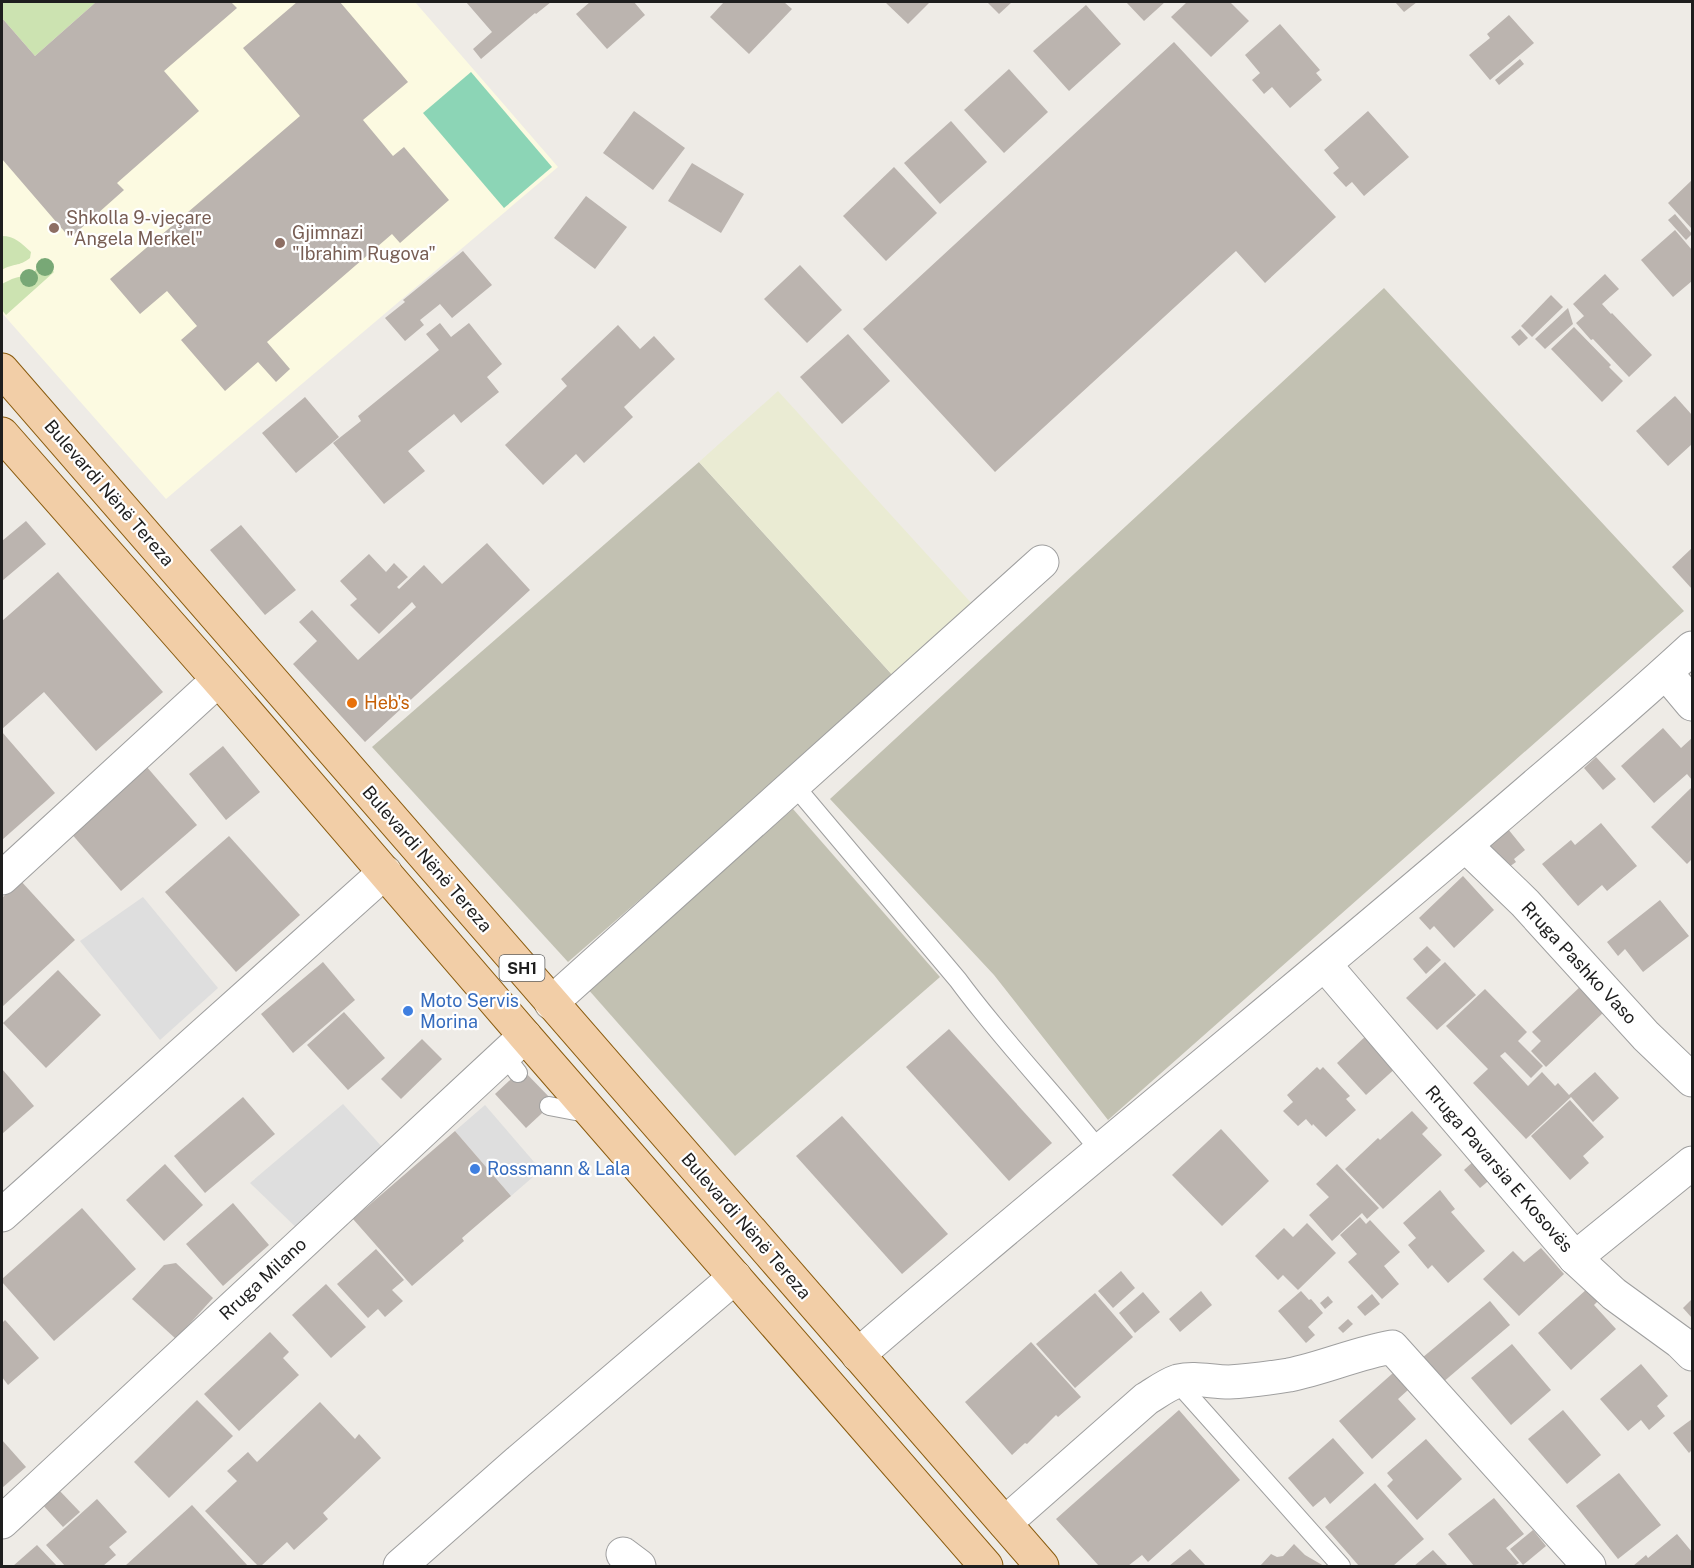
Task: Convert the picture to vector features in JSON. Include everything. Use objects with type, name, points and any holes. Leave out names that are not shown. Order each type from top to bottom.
[{"type":"main road","name":"Bulevardi Nënë Tereza","points":[[2,370],[1042,1566]]},
{"type":"main road","name":"SH1","points":[[2,434],[385,872],[515,1055],[593,1115],[735,1277],[977,1563]]},
{"type":"street","points":[[551,1003],[1042,562]]},
{"type":"street","points":[[858,1355],[1466,846],[1692,648]]},
{"type":"street","points":[[1665,673],[1692,704]]},
{"type":"street","points":[[2,878],[218,680]]},
{"type":"street","name":"Rruga Pashko Vaso","points":[[1466,846],[1525,903],[1646,1036],[1692,1080]]},
{"type":"street","points":[[2,1215],[385,872]]},
{"type":"street","name":"Rruga Pavarsia E Kosovës","points":[[1325,965],[1575,1258],[1614,1294],[1680,1342],[1692,1354]]},
{"type":"street","name":"Rruga Milano","points":[[2,1522],[515,1055]]},
{"type":"street","points":[[1575,1258],[1692,1163]]},
{"type":"street","points":[[400,1566],[735,1277]]},
{"type":"street","points":[[1005,1523],[1146,1399],[1165,1387],[1190,1379],[1228,1382],[1288,1375],[1392,1347],[1589,1566]]},
{"type":"lane","points":[[794,785],[1100,1151]]},
{"type":"lane","points":[[549,1106],[593,1115]]},
{"type":"lane","points":[[1177,1382],[1341,1566]]},
{"type":"shaded area","name":"Gjimnazi \"Ibrahim Rugova\"","points":[[2,2],[415,2],[558,167],[166,499],[2,313]]},
{"type":"shaded area","points":[[1384,288],[1684,611],[1108,1120],[994,975],[830,799]]},
{"type":"shaded area","points":[[699,462],[895,678],[568,962],[372,747]]},
{"type":"shaded area","points":[[793,809],[940,977],[735,1156],[587,988]]},
{"type":"shaded area","points":[[143,897],[218,988],[160,1040],[80,941]]},
{"type":"shaded area","points":[[343,1104],[393,1159],[307,1238],[250,1183]]},
{"type":"shaded area","points":[[485,1105],[541,1170],[511,1196],[455,1131]]},
{"type":"green space","points":[[2,2],[96,2],[35,56],[2,18]]},
{"type":"green space","points":[[471,72],[552,167],[504,208],[423,113]]},
{"type":"green space","points":[[2,236],[11,237],[21,243],[31,252],[30,258],[23,263],[2,270]]},
{"type":"green space","points":[[41,258],[54,272],[6,315],[2,310],[2,284],[35,271]]},
{"type":"green space","points":[[778,391],[974,606],[895,678],[699,462]]},
{"type":"building","name":"Shkolla 9-vjeçare \"Angela Merkel\"","points":[[96,2],[231,2],[237,8],[164,71],[199,111],[117,183],[124,190],[70,238],[2,159],[2,18],[35,56]]},
{"type":"building","name":"Gjimnazi \"Ibrahim Rugova\"","points":[[297,2],[340,2],[408,82],[363,120],[393,156],[404,147],[449,200],[400,243],[392,234],[267,342],[290,369],[276,382],[258,362],[225,391],[181,340],[197,326],[167,291],[140,314],[110,279],[300,116],[243,48]]},
{"type":"building","points":[[466,2],[551,2],[481,59],[473,49],[492,32]]},
{"type":"building","points":[[590,2],[634,2],[645,15],[607,49],[576,14]]},
{"type":"building","points":[[724,2],[784,2],[792,9],[749,54],[710,17]]},
{"type":"building","points":[[885,2],[930,2],[908,24]]},
{"type":"building","points":[[987,2],[1012,2],[999,14]]},
{"type":"building","points":[[1126,2],[1165,2],[1144,21]]},
{"type":"building","points":[[1187,2],[1230,2],[1249,21],[1211,57],[1171,17]]},
{"type":"building","points":[[1395,2],[1417,2],[1404,12]]},
{"type":"building","points":[[1086,5],[1121,44],[1069,91],[1033,51]]},
{"type":"building","points":[[1509,15],[1534,43],[1490,80],[1469,55],[1490,38],[1487,34]]},
{"type":"building","points":[[1280,24],[1320,70],[1316,73],[1322,80],[1290,108],[1272,87],[1264,94],[1252,80],[1260,73],[1245,55]]},
{"type":"building","points":[[1174,42],[1336,217],[1265,283],[1236,251],[995,472],[863,329]]},
{"type":"building","points":[[1520,59],[1524,64],[1499,85],[1495,80]]},
{"type":"building","points":[[1009,69],[1048,112],[1004,153],[964,110]]},
{"type":"building","points":[[634,111],[685,148],[653,190],[603,153]]},
{"type":"building","points":[[1368,111],[1409,157],[1364,196],[1352,182],[1346,187],[1333,173],[1339,168],[1324,150]]},
{"type":"building","points":[[951,121],[987,162],[940,204],[904,163]]},
{"type":"building","points":[[692,163],[744,194],[721,233],[668,201]]},
{"type":"building","points":[[894,167],[937,213],[886,261],[843,216]]},
{"type":"building","points":[[1692,180],[1692,229],[1668,203]]},
{"type":"building","points":[[586,196],[627,227],[595,269],[554,238]]},
{"type":"building","points":[[1675,214],[1692,234],[1686,240],[1668,220]]},
{"type":"building","points":[[1675,230],[1692,250],[1692,281],[1673,297],[1641,260]]},
{"type":"building","points":[[463,251],[492,285],[452,318],[440,304],[420,320],[424,325],[405,341],[385,318],[405,302],[403,300]]},
{"type":"building","points":[[800,265],[842,310],[807,343],[764,299]]},
{"type":"building","points":[[1605,274],[1619,289],[1602,304],[1652,355],[1629,377],[1576,323],[1584,316],[1573,304]]},
{"type":"building","points":[[1551,295],[1563,307],[1532,337],[1521,326]]},
{"type":"building","points":[[1568,308],[1573,324],[1545,349],[1535,339]]},
{"type":"building","points":[[440,323],[451,337],[469,323],[502,364],[487,377],[499,392],[461,423],[454,414],[408,451],[425,471],[384,504],[333,443],[361,421],[358,416],[439,350],[426,334]]},
{"type":"building","points":[[618,325],[640,349],[654,336],[675,359],[624,407],[633,417],[584,463],[576,454],[543,485],[505,445],[567,386],[561,379]]},
{"type":"building","points":[[1574,327],[1611,365],[1609,367],[1623,381],[1602,402],[1551,349]]},
{"type":"building","points":[[1520,329],[1528,338],[1519,346],[1511,337]]},
{"type":"building","points":[[848,334],[890,381],[842,424],[800,377]]},
{"type":"building","points":[[1675,396],[1692,415],[1692,444],[1668,466],[1636,431]]},
{"type":"building","points":[[305,397],[339,437],[296,473],[262,433]]},
{"type":"building","points":[[26,521],[46,544],[2,581],[2,541]]},
{"type":"building","points":[[241,525],[296,590],[265,615],[210,550]]},
{"type":"building","points":[[487,543],[530,590],[365,742],[293,664],[317,641],[299,622],[312,610],[358,660],[416,607],[412,602],[379,634],[350,605],[357,599],[340,581],[369,554],[386,572],[394,563],[408,577],[397,587],[399,589],[424,565],[442,584]]},
{"type":"building","points":[[1692,548],[1692,589],[1672,567]]},
{"type":"building","points":[[58,572],[163,692],[96,751],[44,692],[2,729],[2,621]]},
{"type":"building","points":[[1663,728],[1681,748],[1692,738],[1692,780],[1687,774],[1654,803],[1621,766]]},
{"type":"building","points":[[2,732],[55,793],[2,840]]},
{"type":"building","points":[[223,746],[260,792],[226,820],[189,774]]},
{"type":"building","points":[[1596,757],[1616,779],[1603,790],[1584,768]]},
{"type":"building","points":[[146,766],[197,825],[121,891],[70,832]]},
{"type":"building","points":[[1692,787],[1692,859],[1687,864],[1651,827]]},
{"type":"building","points":[[1601,823],[1637,866],[1607,891],[1602,885],[1578,906],[1542,864],[1571,840],[1575,845]]},
{"type":"building","points":[[1508,829],[1525,850],[1514,859],[1516,862],[1509,867],[1486,850]]},
{"type":"building","points":[[229,836],[300,915],[236,972],[165,892]]},
{"type":"building","points":[[1463,876],[1494,910],[1454,948],[1434,926],[1430,930],[1419,918]]},
{"type":"building","points":[[20,880],[75,940],[2,1007],[2,898]]},
{"type":"building","points":[[1660,900],[1689,936],[1643,972],[1625,949],[1618,956],[1607,942]]},
{"type":"building","points":[[1427,946],[1441,960],[1426,974],[1413,959]]},
{"type":"building","points":[[323,962],[355,1000],[293,1053],[261,1014]]},
{"type":"building","points":[[1445,962],[1476,995],[1437,1030],[1406,998]]},
{"type":"building","points":[[58,970],[101,1015],[46,1068],[3,1023]]},
{"type":"building","points":[[1581,986],[1605,1011],[1546,1067],[1531,1051],[1541,1041],[1532,1032]]},
{"type":"building","points":[[1485,989],[1527,1032],[1518,1041],[1543,1066],[1531,1078],[1505,1052],[1500,1056],[1528,1086],[1542,1072],[1555,1086],[1558,1083],[1569,1095],[1595,1072],[1619,1098],[1593,1122],[1571,1097],[1526,1139],[1473,1083],[1488,1069],[1446,1026]]},
{"type":"building","points":[[344,1012],[385,1058],[348,1090],[307,1045]]},
{"type":"building","points":[[949,1029],[1052,1143],[1009,1181],[906,1067]]},
{"type":"building","points":[[1368,1034],[1398,1066],[1366,1095],[1337,1063]]},
{"type":"building","points":[[422,1039],[442,1059],[401,1099],[381,1079]]},
{"type":"building","points":[[1317,1067],[1320,1070],[1323,1067],[1350,1096],[1346,1099],[1356,1110],[1326,1137],[1306,1119],[1298,1126],[1283,1111],[1293,1102],[1287,1095]]},
{"type":"building","points":[[2,1069],[34,1106],[2,1134]]},
{"type":"building","points":[[522,1069],[554,1102],[526,1128],[495,1094]]},
{"type":"building","points":[[243,1097],[275,1134],[205,1193],[174,1156]]},
{"type":"building","points":[[1570,1100],[1604,1137],[1583,1156],[1589,1163],[1570,1180],[1531,1136]]},
{"type":"building","points":[[1412,1111],[1428,1128],[1422,1134],[1442,1155],[1383,1209],[1345,1169],[1378,1138],[1380,1140]]},
{"type":"building","points":[[842,1116],[948,1234],[902,1274],[796,1156]]},
{"type":"building","points":[[1221,1129],[1269,1181],[1222,1226],[1172,1175]]},
{"type":"building","points":[[455,1131],[511,1196],[462,1238],[464,1241],[412,1286],[353,1219]]},
{"type":"building","points":[[1476,1159],[1493,1177],[1480,1188],[1464,1170]]},
{"type":"building","points":[[165,1164],[203,1205],[164,1241],[126,1200]]},
{"type":"building","points":[[1337,1164],[1379,1208],[1367,1219],[1362,1213],[1332,1241],[1309,1215],[1329,1197],[1316,1184]]},
{"type":"building","points":[[1440,1190],[1455,1209],[1451,1212],[1485,1251],[1448,1283],[1432,1265],[1428,1269],[1408,1245],[1416,1238],[1403,1223]]},
{"type":"building","points":[[233,1203],[269,1245],[223,1286],[186,1244]]},
{"type":"building","points":[[82,1208],[136,1269],[54,1341],[2,1282],[2,1279]]},
{"type":"building","points":[[1360,1217],[1366,1224],[1370,1220],[1400,1252],[1384,1266],[1399,1284],[1382,1299],[1348,1262],[1357,1254],[1340,1235]]},
{"type":"building","points":[[1307,1223],[1336,1253],[1298,1290],[1283,1275],[1278,1280],[1255,1256],[1284,1228],[1293,1237]]},
{"type":"building","points":[[1541,1248],[1564,1274],[1519,1316],[1483,1279],[1513,1251],[1524,1262]]},
{"type":"building","points":[[376,1249],[404,1280],[392,1290],[403,1301],[385,1317],[378,1309],[368,1318],[337,1284]]},
{"type":"building","points":[[176,1263],[213,1298],[176,1339],[132,1299],[164,1265]]},
{"type":"building","points":[[1121,1271],[1135,1288],[1113,1308],[1098,1291]]},
{"type":"building","points":[[326,1284],[366,1327],[331,1358],[292,1315]]},
{"type":"building","points":[[1587,1289],[1598,1301],[1594,1305],[1616,1329],[1571,1370],[1538,1333]]},
{"type":"building","points":[[1201,1291],[1212,1305],[1180,1332],[1169,1319]]},
{"type":"building","points":[[1301,1291],[1323,1313],[1308,1327],[1315,1335],[1306,1343],[1278,1311]]},
{"type":"building","points":[[1143,1292],[1160,1312],[1135,1333],[1119,1313]]},
{"type":"building","points":[[1095,1293],[1133,1337],[1075,1388],[1036,1344]]},
{"type":"building","points":[[1372,1294],[1380,1304],[1365,1316],[1357,1307]]},
{"type":"building","points":[[1328,1296],[1333,1302],[1325,1309],[1320,1303]]},
{"type":"building","points":[[1692,1299],[1692,1318],[1683,1308]]},
{"type":"building","points":[[1490,1301],[1510,1325],[1442,1383],[1422,1358]]},
{"type":"building","points":[[1348,1319],[1353,1324],[1343,1333],[1338,1328]]},
{"type":"building","points":[[5,1320],[39,1358],[8,1385],[2,1377],[2,1323]]},
{"type":"building","points":[[270,1332],[289,1352],[283,1358],[299,1375],[239,1431],[204,1394]]},
{"type":"building","points":[[1031,1342],[1081,1397],[1058,1417],[1056,1415],[1027,1444],[1025,1443],[1012,1455],[965,1402]]},
{"type":"building","points":[[1512,1344],[1551,1390],[1511,1425],[1471,1378]]},
{"type":"building","points":[[1641,1364],[1668,1396],[1657,1406],[1665,1416],[1649,1430],[1641,1420],[1628,1431],[1600,1399]]},
{"type":"building","points":[[1393,1373],[1408,1390],[1398,1399],[1416,1419],[1372,1459],[1339,1421]]},
{"type":"building","points":[[197,1400],[233,1436],[169,1498],[134,1462]]},
{"type":"building","points":[[320,1402],[355,1439],[359,1434],[381,1458],[323,1513],[328,1519],[294,1550],[287,1542],[261,1566],[258,1566],[205,1511],[237,1481],[227,1471],[248,1452],[257,1462]]},
{"type":"building","points":[[1179,1410],[1240,1480],[1148,1562],[1142,1555],[1128,1566],[1099,1566],[1056,1519]]},
{"type":"building","points":[[1563,1410],[1601,1455],[1567,1484],[1528,1439]]},
{"type":"building","points":[[1692,1419],[1692,1450],[1689,1453],[1673,1433]]},
{"type":"building","points":[[1333,1438],[1364,1473],[1330,1504],[1325,1497],[1313,1507],[1288,1478]]},
{"type":"building","points":[[1426,1439],[1462,1479],[1417,1520],[1387,1486],[1393,1480],[1387,1473]]},
{"type":"building","points":[[2,1440],[26,1467],[2,1488]]},
{"type":"building","points":[[1619,1473],[1661,1525],[1618,1559],[1576,1506]]},
{"type":"building","points":[[1375,1483],[1424,1539],[1393,1566],[1359,1566],[1325,1527]]},
{"type":"building","points":[[57,1488],[80,1512],[63,1527],[41,1503]]},
{"type":"building","points":[[1494,1498],[1524,1534],[1506,1548],[1519,1563],[1514,1566],[1474,1566],[1448,1534]]},
{"type":"building","points":[[97,1499],[127,1532],[109,1547],[116,1555],[103,1566],[65,1566],[46,1545]]},
{"type":"building","points":[[192,1505],[248,1566],[125,1566]]},
{"type":"building","points":[[1533,1530],[1546,1546],[1523,1565],[1510,1549]]},
{"type":"building","points":[[1677,1534],[1692,1552],[1692,1566],[1633,1566],[1646,1555],[1648,1558]]},
{"type":"building","points":[[1294,1544],[1305,1555],[1324,1566],[1260,1566],[1271,1554],[1277,1557],[1283,1556]]},
{"type":"building","points":[[37,1545],[57,1566],[13,1566]]},
{"type":"building","points":[[1190,1549],[1206,1566],[1169,1566]]},
{"type":"building","points":[[1433,1550],[1448,1566],[1414,1566]]},
{"type":"place","name":"Shkolla 9-vjeçare \"Angela Merkel\"","points":[[54,228]]},
{"type":"place","name":"Gjimnazi \"Ibrahim Rugova\"","points":[[280,243]]},
{"type":"place","name":"Heb's","points":[[352,703]]},
{"type":"place","name":"Moto Servis Morina","points":[[408,1011]]},
{"type":"place","name":"Rossmann & Lala","points":[[475,1169]]}]
